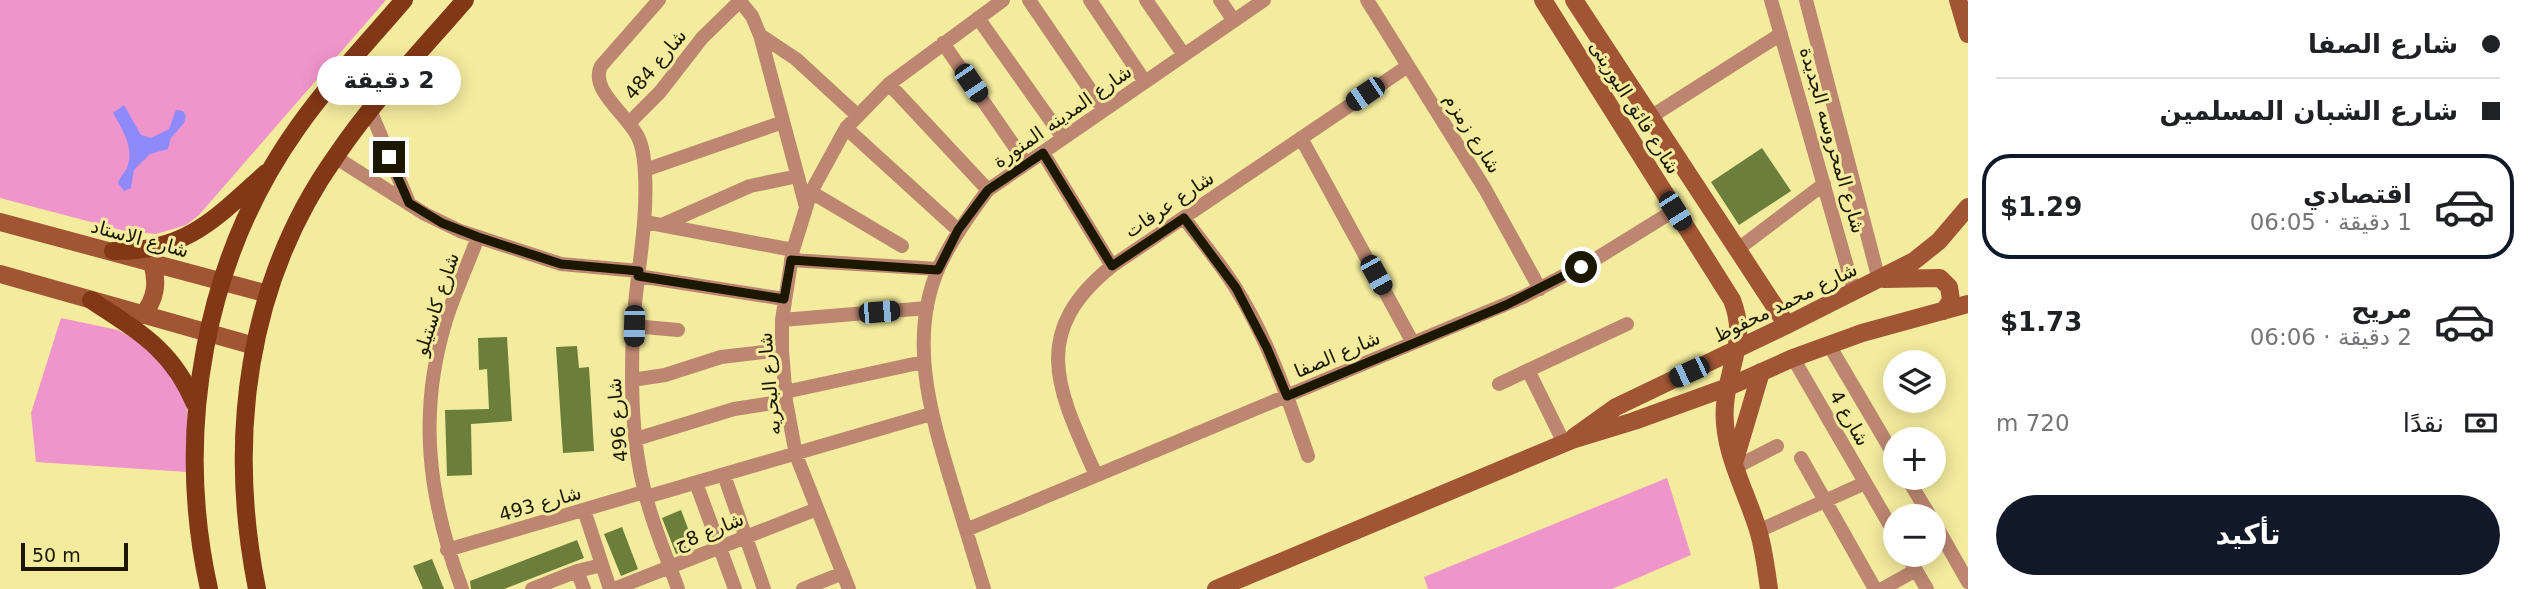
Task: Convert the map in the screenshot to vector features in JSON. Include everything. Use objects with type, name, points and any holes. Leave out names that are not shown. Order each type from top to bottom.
[{"type":"main road","points":[[209,589],[196,510],[196,407],[208,333],[232,248],[274,166],[297,129],[323,94],[404,0]]},
{"type":"main road","points":[[257,589],[248,547],[242,446],[246,396],[268,294],[297,223],[335,157],[370,110],[465,0]]},
{"type":"main road","points":[[113,251],[157,248],[197,231],[274,166]]},
{"type":"main road","points":[[92,300],[164,352],[187,385],[196,407]]},
{"type":"street","name":"شارع 496","points":[[659,0],[601,66],[597,77],[601,89],[629,123],[642,146],[645,222],[638,274],[632,380],[636,439],[645,495],[678,589]]},
{"type":"street","points":[[739,0],[752,16],[760,35],[798,176],[809,199],[902,246]]},
{"type":"street","name":"شارع 484","points":[[629,123],[660,92],[702,38],[739,0]]},
{"type":"street","name":"شارع البحريه","points":[[849,589],[796,455],[785,396],[782,320],[792,255],[809,199],[846,128],[889,84],[1003,0]]},
{"type":"street","points":[[1029,0],[1104,110]]},
{"type":"street","points":[[1090,0],[1145,82]]},
{"type":"street","points":[[1146,0],[1184,55]]},
{"type":"street","points":[[1220,0],[1234,21]]},
{"type":"street","name":"شارع المدينه المنورة","points":[[984,589],[931,414],[923,362],[927,308],[938,270],[958,230],[988,190],[1264,0]]},
{"type":"street","name":"شارع زمزم","points":[[1367,0],[1485,189],[1540,289]]},
{"type":"street","name":"شارع فائق البورينى","points":[[1543,0],[1732,300],[1739,326],[1737,349],[1728,387],[1725,424],[1735,465],[1758,531],[1769,589]]},
{"type":"street","name":"شارع فائق البورينى","points":[[1574,0],[1787,325]]},
{"type":"street","name":"شارع المحروسه الجديدة","points":[[1771,0],[1854,291]]},
{"type":"street","name":"شارع المحروسه الجديدة","points":[[1806,0],[1879,280]]},
{"type":"street","points":[[1958,0],[1968,34]]},
{"type":"street","points":[[978,18],[1063,138]]},
{"type":"street","points":[[1652,116],[1781,34]]},
{"type":"street","points":[[760,35],[787,53],[858,116]]},
{"type":"street","points":[[943,43],[1026,163]]},
{"type":"street","name":"شارع عرفات","points":[[1096,475],[1062,396],[1058,375],[1062,332],[1070,312],[1082,294],[1112,266],[1408,65]]},
{"type":"street","points":[[889,84],[988,190]]},
{"type":"street","points":[[370,110],[409,203]]},
{"type":"street","points":[[645,170],[783,122]]},
{"type":"street","points":[[846,128],[958,230]]},
{"type":"street","points":[[1301,138],[1413,343]]},
{"type":"street","points":[[1043,153],[1112,266]]},
{"type":"street","points":[[335,157],[442,223],[561,264],[784,299]]},
{"type":"street","points":[[661,226],[750,186],[798,176]]},
{"type":"street","points":[[1738,249],[1824,184]]},
{"type":"street","name":"شارع محمد محفوظ","points":[[1568,441],[1616,407],[1914,261],[1939,241],[1968,207]]},
{"type":"street","name":"شارع الصفا","points":[[966,530],[1540,289],[1675,211]]},
{"type":"street","points":[[1184,218],[1236,288],[1267,348],[1308,456]]},
{"type":"street","name":"شارع الاستاد","points":[[0,222],[268,294]]},
{"type":"street","points":[[645,222],[792,255],[938,270]]},
{"type":"street","name":"شارع كاستيلو","points":[[462,589],[447,550],[437,512],[431,472],[429,409],[437,354],[448,316],[478,237]]},
{"type":"street","points":[[143,315],[154,296],[156,285],[152,263]]},
{"type":"street","points":[[0,274],[255,346]]},
{"type":"street","points":[[1879,280],[1940,278],[1949,287],[1951,300],[1944,311]]},
{"type":"street","name":"شارع محمد محفوظ","points":[[1216,589],[1568,441],[1610,430],[1728,387],[1793,358],[1862,333],[1968,304]]},
{"type":"street","points":[[782,320],[927,308]]},
{"type":"street","points":[[1499,384],[1627,324]]},
{"type":"street","points":[[634,326],[678,330]]},
{"type":"street","points":[[1829,345],[1883,437]]},
{"type":"street","points":[[632,380],[665,375],[721,357],[782,350]]},
{"type":"street","name":"شارع 4","points":[[1793,358],[1883,513]]},
{"type":"street","points":[[636,439],[734,409],[923,362]]},
{"type":"street","points":[[1528,370],[1568,441]]},
{"type":"street","points":[[1735,465],[1761,372]]},
{"type":"street","name":"شارع 493","points":[[447,550],[584,510],[796,455],[931,414]]},
{"type":"street","points":[[1735,465],[1777,446]]},
{"type":"street","points":[[1801,458],[1875,589]]},
{"type":"street","points":[[724,475],[764,589]]},
{"type":"street","points":[[1758,531],[1865,482]]},
{"type":"street","points":[[696,483],[735,589]]},
{"type":"street","name":"شارع 8ج","points":[[612,589],[817,509]]},
{"type":"street","points":[[584,510],[612,589]]},
{"type":"street","points":[[1946,542],[1966,574]]},
{"type":"street","points":[[532,589],[577,571],[602,565]]},
{"type":"street","points":[[1914,567],[1927,589]]},
{"type":"street","points":[[1882,589],[1916,570]]},
{"type":"street","points":[[577,571],[584,589]]},
{"type":"street","points":[[803,589],[843,573]]},
{"type":"shaded area","points":[[0,0],[386,0],[199,215],[186,225],[156,234],[125,231],[0,198]]},
{"type":"shaded area","points":[[124,105],[141,135],[151,138],[169,129],[176,110],[183,111],[186,116],[184,123],[171,138],[168,149],[150,154],[134,170],[131,188],[124,191],[118,183],[127,168],[129,153],[123,132],[113,113]]},
{"type":"shaded area","points":[[61,318],[118,330],[137,341],[179,380],[187,397],[187,472],[36,462],[31,413]]},
{"type":"shaded area","points":[[1667,478],[1691,555],[1612,589],[1428,589],[1424,577]]},
{"type":"building","points":[[1762,148],[1791,191],[1739,225],[1711,182]]},
{"type":"building","points":[[507,337],[512,421],[471,424],[472,475],[447,476],[445,410],[489,409],[487,369],[479,370],[478,338]]},
{"type":"building","points":[[577,346],[579,368],[589,367],[594,451],[563,453],[556,347]]},
{"type":"building","points":[[681,510],[695,547],[676,554],[662,518]]},
{"type":"building","points":[[622,527],[638,569],[621,576],[604,534]]},
{"type":"building","points":[[577,540],[584,558],[504,589],[471,589],[470,581]]},
{"type":"building","points":[[432,559],[444,589],[423,589],[413,566]]},
{"type":"route","points":[[389,157],[409,203],[460,231],[561,264],[639,271],[638,276],[784,299],[791,260],[938,270],[958,230],[988,190],[1043,153],[1112,266],[1184,218],[1236,288],[1267,348],[1287,396],[1506,305],[1581,267]]}]
